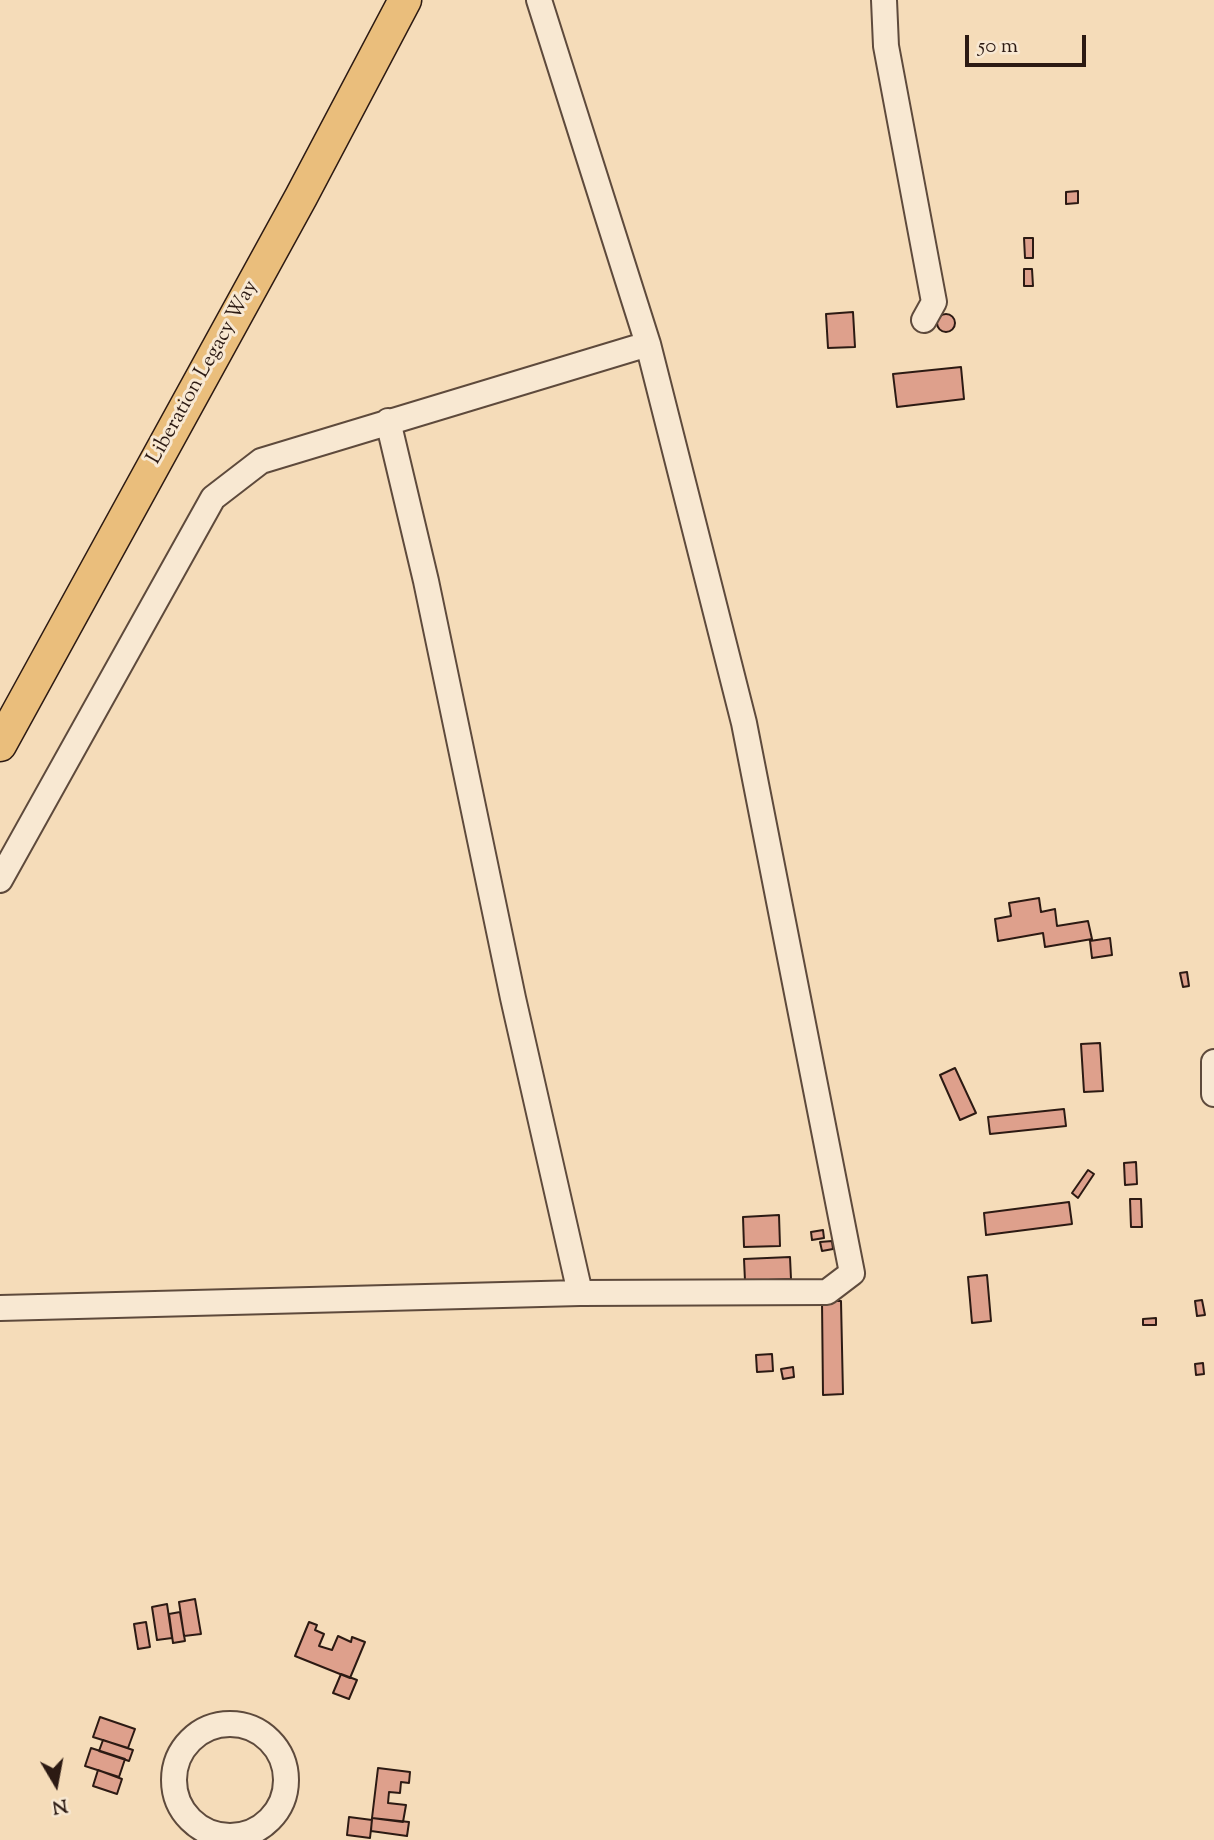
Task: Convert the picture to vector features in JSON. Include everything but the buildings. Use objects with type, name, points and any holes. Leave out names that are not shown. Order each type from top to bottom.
[{"type":"main road","name":"Liberation Legacy Way","points":[[0,745],[301,197],[405,0]]},
{"type":"street","points":[[0,1308],[580,1293],[827,1292],[852,1273],[744,723],[648,344],[539,0]]},
{"type":"street","points":[[884,0],[886,46],[934,302],[924,320]]},
{"type":"street","points":[[0,880],[213,498],[261,461],[648,344]]},
{"type":"street","points":[[388,421],[426,581],[510,984],[580,1293]]},
{"type":"street","points":[[1214,1062],[1214,1094]]},
{"type":"street","points":[[220,1725],[242,1725],[263,1734],[278,1750],[286,1771],[285,1793],[276,1813],[260,1828],[240,1836],[217,1838],[197,1827],[182,1811],[174,1790],[175,1768],[184,1748],[200,1733],[220,1725]]}]
